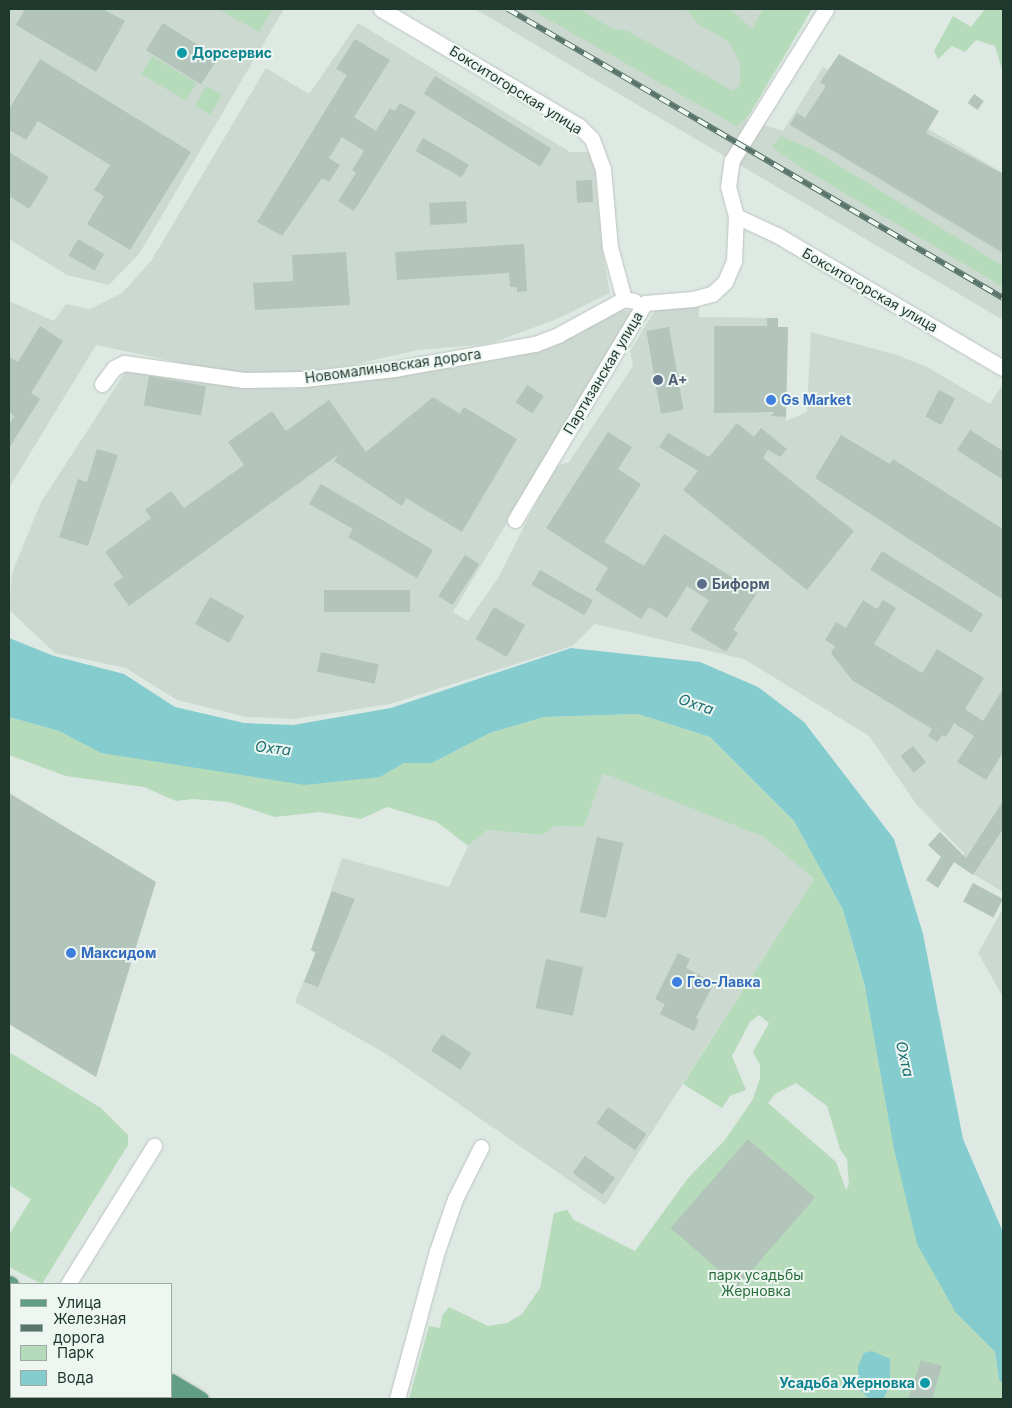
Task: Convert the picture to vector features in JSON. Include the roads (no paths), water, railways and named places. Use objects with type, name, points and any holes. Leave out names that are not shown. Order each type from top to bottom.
[{"type":"main road","points":[[172,1382],[201,1399]]},
{"type":"street","name":"Бокситогорская улица","points":[[381,9],[579,126],[592,139],[603,169],[610,247],[624,299]]},
{"type":"street","name":"Партизанская улица","points":[[515,520],[645,303],[703,297],[712,294],[725,282],[734,261],[736,216],[728,187],[732,160],[826,9]]},
{"type":"street","name":"Бокситогорская улица","points":[[736,216],[777,235],[1003,368]]},
{"type":"street","points":[[624,299],[645,303]]},
{"type":"street","name":"Новомалиновская дорога","points":[[102,384],[114,368],[124,363],[244,380],[304,379],[394,369],[535,344],[558,335],[624,299]]},
{"type":"street","points":[[69,1283],[154,1146]]},
{"type":"street","points":[[397,1399],[437,1251],[455,1200],[481,1147]]},
{"type":"water","name":"Охта","points":[[9,638],[54,656],[124,674],[175,707],[244,723],[293,725],[391,708],[571,648],[700,662],[758,687],[804,722],[894,839],[923,934],[963,1139],[1003,1232],[1003,1384],[999,1380],[995,1352],[956,1313],[917,1244],[894,1149],[865,987],[843,910],[794,821],[710,737],[638,714],[544,717],[490,733],[432,763],[404,763],[380,777],[305,785],[101,753],[59,731],[9,717]]},
{"type":"water","points":[[872,1351],[890,1359],[890,1385],[883,1399],[869,1399],[858,1388],[858,1366],[864,1353]]},
{"type":"railway","points":[[508,9],[1003,298]]},
{"type":"place","name":"Дорсервис","points":[[182,53]]},
{"type":"place","name":"А+","points":[[658,380]]},
{"type":"place","name":"Gs Market","points":[[771,400]]},
{"type":"place","name":"Биформ","points":[[702,584]]},
{"type":"place","name":"Максидом","points":[[71,953]]},
{"type":"place","name":"Гео-Лавка","points":[[677,982]]},
{"type":"place","name":"Усадьба Жерновка","points":[[925,1383]]},
{"type":"park label","name":"парк усадьбы Жерновка","points":[[756,1284]]}]
